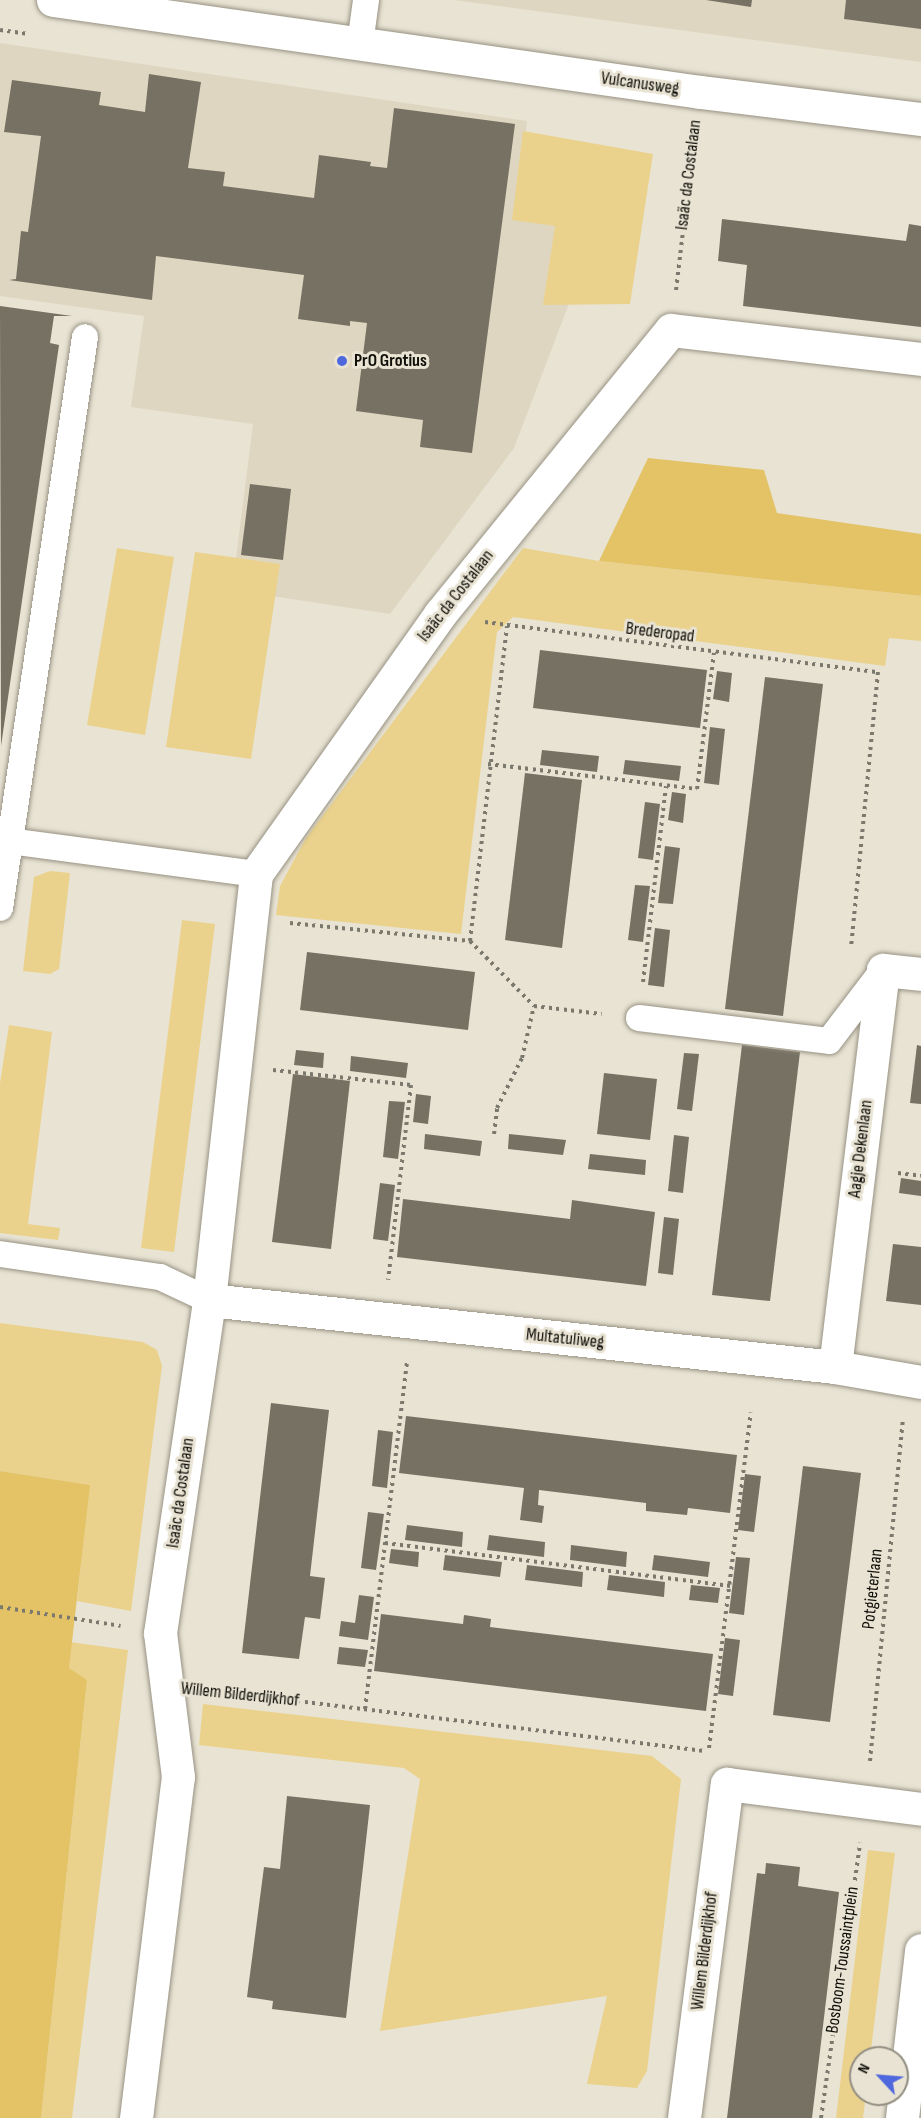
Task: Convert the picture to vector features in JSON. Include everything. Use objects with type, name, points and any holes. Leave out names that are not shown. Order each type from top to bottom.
[{"type":"street","name":"Vulcanusweg","points":[[53,0],[700,92],[921,119]]},
{"type":"street","points":[[671,330],[921,359]]},
{"type":"street","name":"Isaäc da Costalaan","points":[[164,1687],[160,1633],[209,1300],[256,874],[440,614],[671,330]]},
{"type":"street","points":[[883,970],[921,974]]},
{"type":"street","name":"Aagje Dekenlaan","points":[[835,1367],[883,970]]},
{"type":"street","name":"Multatuliweg","points":[[209,1300],[835,1367],[914,1380]]},
{"type":"street","name":"Willem Bilderdijkhof","points":[[136,2118],[178,1777],[164,1687]]},
{"type":"street","name":"Willem Bilderdijkhof","points":[[684,2118],[728,1784],[921,1809]]},
{"type":"street","points":[[902,2118],[921,1950]]},
{"type":"lane","points":[[360,44],[366,0]]},
{"type":"lane","points":[[0,908],[85,337]]},
{"type":"lane","points":[[10,841],[256,874]]},
{"type":"lane","points":[[639,1018],[829,1041],[883,970]]},
{"type":"lane","points":[[0,1254],[160,1277],[209,1300]]},
{"type":"path","name":"Isaäc da Costalaan","points":[[671,330],[700,92]]},
{"type":"path","name":"Brederopad","points":[[440,614],[507,626],[878,672],[850,952]]},
{"type":"path","points":[[470,941],[488,764],[507,626]]},
{"type":"path","points":[[488,764],[697,789],[714,653]]},
{"type":"path","points":[[251,920],[470,941],[534,1006],[639,1018],[666,786]]},
{"type":"path","points":[[495,1134],[497,1108],[522,1058],[534,1006]]},
{"type":"path","points":[[265,1069],[411,1085],[385,1543],[365,1709]]},
{"type":"path","name":"Potgieterlaan","points":[[866,1802],[914,1380]]},
{"type":"path","points":[[385,1543],[730,1586],[751,1413]]},
{"type":"path","name":"Willem Bilderdijkhof","points":[[164,1687],[365,1709],[709,1752],[730,1586]]},
{"type":"path","points":[[0,1607],[93,1621]]},
{"type":"path","name":"Bosboom-Toussaintplein","points":[[821,2118],[866,1802]]},
{"type":"shaded area","points":[[453,0],[921,0],[921,62]]},
{"type":"shaded area","name":"PrO Grotius","points":[[0,43],[527,121],[514,215],[558,221],[570,301],[514,448],[390,614],[232,590],[253,424],[131,407],[144,316],[0,296]]},
{"type":"shaded area","points":[[523,131],[653,154],[630,304],[543,305],[555,226],[512,220]]},
{"type":"shaded area","points":[[648,458],[764,470],[777,513],[921,534],[921,596],[599,561]]},
{"type":"shaded area","points":[[117,548],[174,557],[145,735],[87,725]]},
{"type":"shaded area","points":[[523,548],[599,561],[921,596],[921,641],[889,638],[885,666],[513,617],[497,632],[461,934],[276,915],[280,886],[306,838]]},
{"type":"shaded area","points":[[195,552],[280,564],[251,759],[166,747]]},
{"type":"shaded area","points":[[50,871],[70,873],[59,969],[50,974],[23,971],[34,877]]},
{"type":"shaded area","points":[[182,920],[215,924],[174,1252],[141,1248]]},
{"type":"shaded area","points":[[9,1025],[52,1032],[28,1224],[60,1228],[58,1240],[0,1233],[0,1083]]},
{"type":"shaded area","points":[[0,1323],[143,1342],[157,1350],[162,1366],[131,1611],[77,1601],[89,1485],[0,1471]]},
{"type":"shaded area","points":[[0,1471],[90,1485],[69,1668],[87,1680],[41,2118],[0,2118]]},
{"type":"shaded area","points":[[70,1642],[128,1650],[72,2118],[41,2118],[87,1680],[69,1669]]},
{"type":"shaded area","points":[[203,1704],[652,1756],[681,1779],[647,2071],[637,2088],[587,2084],[607,1996],[380,2031],[420,1779],[404,1768],[199,1745]]},
{"type":"shaded area","points":[[868,1850],[895,1853],[871,2046],[849,2046],[849,2106],[864,2106],[863,2118],[836,2118]]},
{"type":"building","points":[[706,0],[752,0],[751,7]]},
{"type":"building","points":[[846,0],[921,0],[921,29],[844,19]]},
{"type":"building","points":[[149,74],[201,82],[188,168],[225,172],[223,186],[314,198],[319,155],[371,162],[370,166],[387,168],[394,108],[515,124],[472,453],[420,447],[423,420],[356,411],[367,323],[350,321],[350,326],[298,319],[304,275],[156,256],[152,300],[9,280],[16,279],[21,231],[28,232],[41,136],[4,132],[12,80],[101,92],[99,105],[145,112]]},
{"type":"building","points":[[722,219],[906,241],[909,224],[921,226],[921,327],[743,306],[747,265],[718,261]]},
{"type":"building","points":[[0,306],[72,316],[54,316],[50,343],[59,345],[1,746]]},
{"type":"building","points":[[250,484],[291,489],[283,560],[241,555]]},
{"type":"building","points":[[540,650],[707,670],[700,728],[533,708]]},
{"type":"building","points":[[717,671],[732,673],[729,702],[713,699]]},
{"type":"building","points":[[765,677],[823,684],[783,1016],[725,1009]]},
{"type":"building","points":[[710,727],[725,729],[719,785],[704,783]]},
{"type":"building","points":[[542,750],[599,756],[597,772],[540,765]]},
{"type":"building","points":[[625,760],[681,766],[679,781],[623,774]]},
{"type":"building","points":[[525,773],[582,780],[562,948],[505,940]]},
{"type":"building","points":[[672,792],[686,794],[683,823],[668,820]]},
{"type":"building","points":[[645,802],[660,804],[653,860],[638,858]]},
{"type":"building","points":[[665,846],[680,848],[673,904],[658,903]]},
{"type":"building","points":[[635,885],[650,886],[643,942],[628,940]]},
{"type":"building","points":[[655,928],[670,930],[664,987],[648,985]]},
{"type":"building","points":[[307,952],[475,972],[468,1030],[300,1010]]},
{"type":"building","points":[[742,1045],[800,1052],[770,1301],[712,1295]]},
{"type":"building","points":[[917,1045],[921,1046],[921,1104],[910,1103]]},
{"type":"building","points":[[296,1050],[324,1053],[323,1068],[294,1065]]},
{"type":"building","points":[[684,1053],[699,1054],[692,1111],[677,1109]]},
{"type":"building","points":[[351,1056],[408,1063],[406,1078],[350,1071]]},
{"type":"building","points":[[604,1073],[657,1079],[650,1140],[597,1134]]},
{"type":"building","points":[[293,1074],[350,1081],[331,1249],[272,1242]]},
{"type":"building","points":[[416,1094],[431,1096],[428,1124],[413,1122]]},
{"type":"building","points":[[389,1101],[405,1102],[398,1159],[383,1157]]},
{"type":"building","points":[[425,1134],[482,1141],[480,1156],[424,1149]]},
{"type":"building","points":[[509,1134],[566,1140],[563,1155],[508,1149]]},
{"type":"building","points":[[674,1135],[689,1137],[683,1193],[668,1191]]},
{"type":"building","points":[[590,1154],[646,1160],[645,1175],[588,1169]]},
{"type":"building","points":[[901,1178],[921,1181],[921,1196],[899,1193]]},
{"type":"building","points":[[380,1183],[395,1185],[388,1241],[373,1239]]},
{"type":"building","points":[[403,1199],[570,1219],[572,1200],[655,1212],[646,1286],[397,1257]]},
{"type":"building","points":[[664,1217],[679,1219],[673,1275],[658,1273]]},
{"type":"building","points":[[893,1244],[921,1247],[921,1305],[886,1301]]},
{"type":"building","points":[[271,1403],[329,1410],[310,1576],[325,1578],[320,1619],[305,1617],[299,1659],[242,1653]]},
{"type":"building","points":[[406,1416],[737,1455],[730,1513],[688,1508],[687,1515],[646,1511],[646,1503],[539,1490],[538,1505],[544,1506],[542,1523],[520,1520],[524,1488],[399,1473]]},
{"type":"building","points":[[378,1430],[393,1432],[387,1488],[372,1486]]},
{"type":"building","points":[[803,1466],[861,1473],[830,1722],[773,1715]]},
{"type":"building","points":[[745,1474],[761,1476],[754,1532],[738,1530]]},
{"type":"building","points":[[368,1512],[384,1514],[376,1570],[361,1568]]},
{"type":"building","points":[[407,1525],[463,1532],[462,1547],[405,1540]]},
{"type":"building","points":[[489,1535],[545,1542],[544,1557],[487,1550]]},
{"type":"building","points":[[571,1545],[627,1552],[626,1567],[570,1560]]},
{"type":"building","points":[[391,1549],[419,1552],[418,1567],[389,1563]]},
{"type":"building","points":[[445,1555],[502,1562],[500,1577],[443,1570]]},
{"type":"building","points":[[654,1555],[710,1562],[708,1577],[652,1570]]},
{"type":"building","points":[[736,1557],[750,1558],[744,1615],[729,1613]]},
{"type":"building","points":[[527,1565],[583,1572],[582,1587],[525,1580]]},
{"type":"building","points":[[609,1575],[665,1582],[664,1597],[607,1590]]},
{"type":"building","points":[[691,1585],[720,1588],[718,1603],[689,1600]]},
{"type":"building","points":[[359,1595],[374,1597],[368,1640],[339,1636],[341,1621],[355,1623]]},
{"type":"building","points":[[381,1614],[463,1624],[464,1615],[491,1619],[490,1627],[713,1654],[706,1711],[374,1671]]},
{"type":"building","points":[[725,1638],[740,1640],[733,1696],[718,1694]]},
{"type":"building","points":[[339,1647],[368,1650],[365,1667],[337,1664]]},
{"type":"building","points":[[287,1796],[370,1805],[346,2018],[272,2009],[273,2001],[247,1997],[264,1867],[280,1869]]},
{"type":"building","points":[[766,1863],[800,1867],[798,1886],[839,1892],[812,2118],[727,2118],[757,1873],[765,1874]]},
{"type":"place","name":"PrO Grotius","points":[[342,361]]}]
